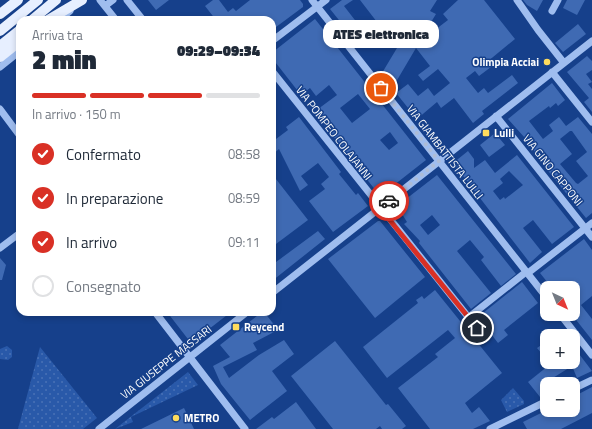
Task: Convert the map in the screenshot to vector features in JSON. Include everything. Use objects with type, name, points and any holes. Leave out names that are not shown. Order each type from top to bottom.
[{"type":"main road","points":[[0,14],[18,0]]},
{"type":"main road","points":[[18,16],[38,0]]},
{"type":"main road","points":[[37,16],[56,0]]},
{"type":"main road","points":[[55,16],[83,0]]},
{"type":"main road","points":[[0,31],[16,18]]},
{"type":"main road","points":[[0,46],[16,33]]},
{"type":"main road","points":[[0,57],[16,44]]},
{"type":"street","points":[[64,16],[83,0]]},
{"type":"street","points":[[100,0],[113,16]]},
{"type":"street","points":[[105,6],[113,0]]},
{"type":"street","name":"VIA GIAMBATTISTA LULLI","points":[[312,0],[540,289]]},
{"type":"street","points":[[276,38],[326,0]]},
{"type":"street","points":[[518,0],[538,30],[564,63]]},
{"type":"street","points":[[552,11],[558,0]]},
{"type":"street","points":[[130,1],[140,16]]},
{"type":"street","points":[[276,290],[592,41]]},
{"type":"street","points":[[0,66],[16,54]]},
{"type":"street","points":[[552,72],[592,122]]},
{"type":"street","name":"VIA POMPEO COLAJANNI","points":[[276,76],[380,208]]},
{"type":"street","points":[[0,109],[16,131]]},
{"type":"street","name":"VIA GINO CAPPONI","points":[[496,116],[592,237]]},
{"type":"street","points":[[380,208],[477,328]]},
{"type":"street","points":[[468,317],[592,223]]},
{"type":"street","points":[[0,248],[16,235]]},
{"type":"street","points":[[158,316],[245,429]]},
{"type":"street","name":"VIA GIUSEPPE MASSARI","points":[[99,429],[241,316]]},
{"type":"street","points":[[565,321],[592,355]]},
{"type":"street","points":[[580,386],[592,380]]},
{"type":"street","points":[[490,429],[540,404]]},
{"type":"shaded area","points":[[7,346],[12,350],[12,357],[8,360],[0,359],[0,349]]},
{"type":"shaded area","points":[[40,347],[97,418],[83,429],[18,429]]},
{"type":"shaded area","points":[[188,372],[198,385],[131,417],[133,422],[115,429]]},
{"type":"shaded area","points":[[513,388],[524,401],[524,404],[507,412],[501,400]]},
{"type":"building","points":[[148,0],[169,0],[156,10]]},
{"type":"building","points":[[213,0],[219,0],[228,12],[233,8],[236,11],[250,0],[300,0],[303,4],[303,7],[276,27],[276,16],[213,16],[205,6]]},
{"type":"building","points":[[342,0],[353,0],[344,6],[365,33],[355,40],[330,9]]},
{"type":"building","points":[[360,0],[437,0],[430,11],[436,14],[419,42],[448,20],[443,14],[458,0],[484,0],[515,39],[487,62],[491,67],[479,76],[475,71],[466,78],[478,93],[484,88],[488,93],[512,75],[518,83],[482,111],[484,114],[473,123],[454,98],[441,108],[437,102],[417,119],[396,93],[408,84],[418,96],[428,88],[434,96],[450,83],[438,69],[423,81],[418,75],[430,66],[416,48],[393,87],[382,73],[397,48]]},
{"type":"building","points":[[523,0],[543,0],[537,11],[527,5]]},
{"type":"building","points":[[567,0],[585,0],[577,15],[563,8]]},
{"type":"building","points":[[315,19],[426,160],[380,196],[314,112],[337,95],[329,85],[316,96],[310,88],[301,95],[276,63],[276,50]],"holes":[[[358,94],[370,109],[352,123],[340,108]],[[390,132],[398,143],[389,150],[380,140]]]},
{"type":"building","points":[[578,24],[586,34],[563,52],[555,43]]},
{"type":"building","points":[[587,56],[592,61],[592,70],[586,74],[592,82],[588,84],[592,89],[592,112],[584,102],[589,98],[567,72]]},
{"type":"building","points":[[552,83],[565,100],[558,106],[556,103],[550,108],[549,106],[529,121],[543,139],[553,131],[549,125],[559,117],[566,126],[578,117],[592,134],[592,213],[586,218],[549,172],[532,148],[533,147],[508,119]],"holes":[[[572,131],[587,152],[576,161],[588,176],[578,184],[560,164],[572,154],[560,139]]]},
{"type":"building","points":[[299,117],[341,172],[339,174],[356,195],[358,193],[368,206],[333,232],[309,201],[325,189],[321,184],[329,177],[318,163],[301,176],[308,185],[300,191],[279,149],[276,152],[276,139],[288,130],[286,127]]},
{"type":"building","points":[[495,133],[505,145],[489,157],[480,145]]},
{"type":"building","points":[[468,151],[474,159],[474,168],[485,160],[495,173],[517,155],[574,227],[552,244],[533,220],[523,228],[542,252],[530,263],[453,163]],"holes":[[[509,171],[523,185],[505,199],[504,197],[500,200],[493,191],[503,183],[500,179]]]},
{"type":"building","points":[[437,175],[516,274],[501,286],[481,260],[484,257],[470,240],[457,251],[491,293],[471,309],[419,243],[420,241],[404,224],[407,222],[397,206]],"holes":[[[432,215],[440,225],[428,235],[420,225]]]},
{"type":"building","points":[[276,179],[308,220],[276,244]]},
{"type":"building","points":[[380,221],[425,277],[375,318],[328,259]]},
{"type":"building","points":[[318,231],[325,239],[276,278],[276,262]]},
{"type":"building","points":[[584,239],[592,250],[592,296],[581,305],[592,319],[592,340],[577,321],[580,321],[580,281],[546,281],[540,273]]},
{"type":"building","points":[[0,258],[6,265],[2,280],[0,280]]},
{"type":"building","points":[[522,282],[538,303],[504,330],[508,335],[498,343],[478,317]]},
{"type":"building","points":[[435,290],[502,373],[465,403],[472,413],[479,407],[490,421],[473,429],[430,429],[398,388],[438,357],[435,354],[455,338],[448,330],[387,378],[363,347],[418,303],[416,300],[422,296],[424,299]]},
{"type":"building","points":[[170,316],[226,316],[191,343]]},
{"type":"building","points":[[257,316],[267,316],[276,327],[273,329],[274,332],[253,343],[257,350],[223,367],[229,378],[259,355],[284,340],[294,354],[272,371],[287,391],[250,420],[221,384],[213,366],[230,357],[220,345]]},
{"type":"building","points":[[335,341],[386,405],[388,404],[406,426],[402,429],[382,429],[380,426],[376,429],[333,429],[291,376]]},
{"type":"building","points":[[580,355],[592,371],[577,377],[573,369],[580,369]]},
{"type":"building","points":[[544,369],[567,369],[554,377],[540,377],[540,397],[528,382]]},
{"type":"building","points":[[592,387],[592,413],[561,429],[527,429],[523,422],[540,414],[540,417],[580,417],[580,393]]},
{"type":"building","points":[[296,402],[316,429],[256,429],[272,417],[274,419]]},
{"type":"building","name":"METRO","points":[[184,408],[194,429],[141,429]]},
{"type":"way so far","points":[[381,88],[439,161],[389,201]]},
{"type":"place","name":"Olimpia Acciai","points":[[547,62]]},
{"type":"place","name":"ATES elettronica","points":[[381,88]]},
{"type":"place","name":"Lulli","points":[[486,133]]},
{"type":"place","name":"Reycend","points":[[236,327]]},
{"type":"place","name":"METRO","points":[[176,418]]},
{"type":"route","points":[[389,201],[380,208],[477,328]]}]
